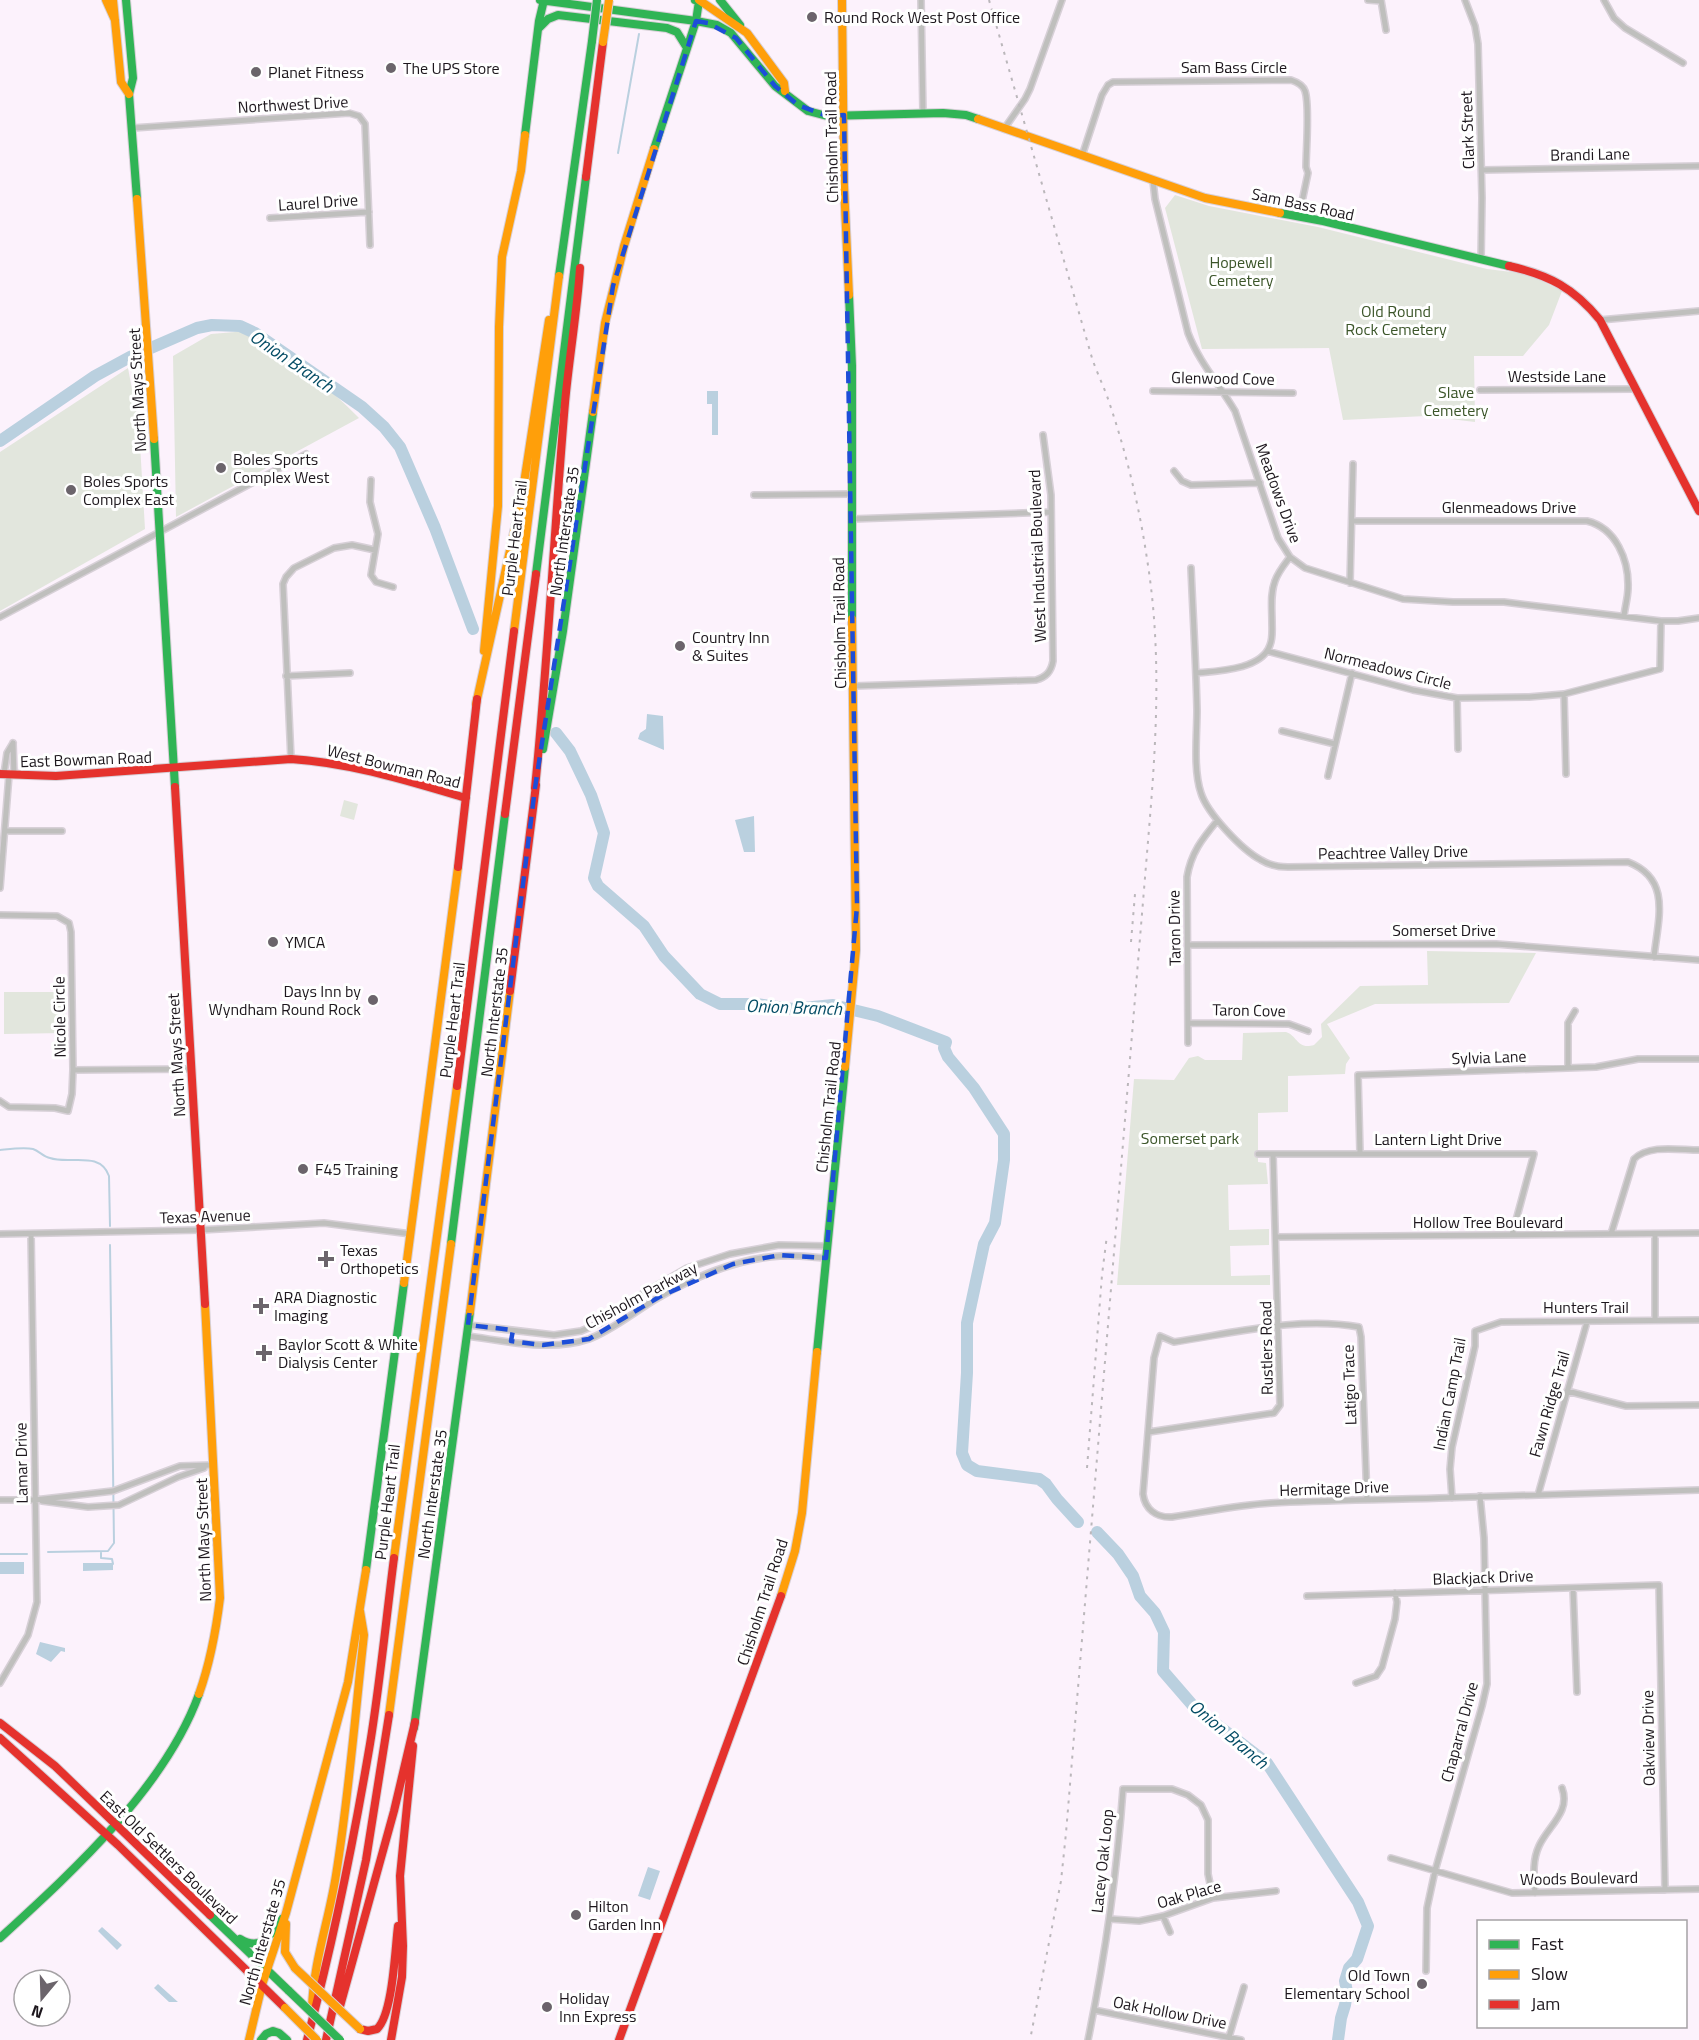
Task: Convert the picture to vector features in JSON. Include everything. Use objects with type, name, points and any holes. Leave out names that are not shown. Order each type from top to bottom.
[{"type":"main road","points":[[106,0],[115,20]]},
{"type":"main road","name":"North Mays Street","points":[[113,0],[121,82],[129,94]]},
{"type":"main road","name":"North Mays Street","points":[[0,1938],[45,1897],[116,1824],[147,1787],[174,1748],[190,1715],[211,1660],[217,1632],[220,1591],[150,371],[129,94],[133,78],[126,0]]},
{"type":"main road","name":"Sam Bass Road","points":[[542,0],[717,25],[736,38],[775,86],[785,91],[798,105],[808,111],[826,116],[923,113],[966,115],[1216,201],[1299,216],[1531,271],[1557,281],[1580,296],[1600,320],[1699,511]]},
{"type":"main road","name":"North Interstate 35","points":[[249,2040],[262,1985],[286,1913],[348,1682],[360,1611],[411,1234],[488,617],[498,506],[499,327],[502,257],[521,171],[542,0]]},
{"type":"main road","name":"Purple Heart Trail","points":[[307,2040],[358,1814],[370,1742],[597,0]]},
{"type":"main road","name":"Purple Heart Trail","points":[[328,2040],[366,1860],[396,1674],[609,0]]},
{"type":"main road","name":"Sam Bass Road","points":[[697,0],[747,33],[784,83],[785,91]]},
{"type":"main road","name":"North Interstate 35","points":[[391,2040],[402,1977],[400,1876],[415,1722],[467,1336],[535,788],[563,631],[605,323],[635,207],[696,21],[697,0]]},
{"type":"main road","points":[[720,0],[747,33]]},
{"type":"main road","name":"Chisholm Trail Road","points":[[619,2040],[781,1596],[795,1551],[802,1513],[856,950],[851,356],[844,185],[842,0]]},
{"type":"main road","points":[[538,30],[552,16],[577,17],[667,28],[676,32],[687,48]]},
{"type":"main road","points":[[535,788],[565,401],[578,300],[584,189]]},
{"type":"main road","points":[[476,704],[524,486],[545,341],[563,247]]},
{"type":"main road","name":"West Bowman Road","points":[[173,768],[291,759],[326,761],[466,798]]},
{"type":"main road","name":"East Bowman Road","points":[[7,775],[56,776],[173,768]]},
{"type":"main road","points":[[312,2025],[312,1993],[342,1841],[364,1635],[360,1611]]},
{"type":"main road","points":[[328,2040],[394,1811],[415,1722]]},
{"type":"main road","name":"East Old Settlers Boulevard","points":[[0,1723],[55,1766],[340,2040]]},
{"type":"main road","name":"East Old Settlers Boulevard","points":[[0,1738],[106,1834],[317,2040]]},
{"type":"main road","points":[[286,1913],[285,1952],[296,1968],[360,2029],[368,2032],[382,2025],[385,2014],[400,1908]]},
{"type":"main road","points":[[213,1918],[243,1942],[251,1945],[258,1944],[269,1936],[286,1913]]},
{"type":"main road","points":[[261,2040],[273,2031],[286,2040]]},
{"type":"street","points":[[921,0],[923,113]]},
{"type":"street","points":[[1004,129],[1025,99],[1062,0]]},
{"type":"street","points":[[1368,0],[1381,1],[1386,30]]},
{"type":"street","name":"Clark Street","points":[[1465,0],[1475,26],[1478,44],[1483,240],[1481,260]]},
{"type":"street","points":[[1604,0],[1620,24],[1683,63]]},
{"type":"street","name":"Sam Bass Circle","points":[[1082,156],[1102,95],[1108,85],[1113,82],[1296,81],[1304,88],[1307,103],[1306,167],[1308,173],[1299,216]]},
{"type":"street","name":"Northwest Drive","points":[[132,128],[355,114],[363,119],[365,124],[370,245]]},
{"type":"street","name":"Brandi Lane","points":[[1482,170],[1699,166]]},
{"type":"street","name":"Meadows Drive","points":[[1153,181],[1155,199],[1188,333],[1200,360],[1224,392],[1239,421],[1278,538],[1290,557],[1305,568],[1392,597],[1414,601],[1504,602],[1661,621],[1699,618]]},
{"type":"street","name":"Laurel Drive","points":[[270,219],[369,212]]},
{"type":"street","points":[[1600,320],[1699,311]]},
{"type":"street","name":"Westside Lane","points":[[1480,390],[1635,389]]},
{"type":"street","name":"Glenwood Cove","points":[[1153,391],[1293,393]]},
{"type":"street","name":"West Industrial Boulevard","points":[[854,686],[1036,680],[1047,675],[1053,661],[1051,512],[1043,435]]},
{"type":"street","points":[[0,617],[306,454]]},
{"type":"street","points":[[1350,583],[1353,464]]},
{"type":"street","points":[[1174,471],[1182,481],[1191,485],[1260,483]]},
{"type":"street","points":[[371,480],[370,502],[378,528],[370,571],[376,582],[393,587]]},
{"type":"street","points":[[754,495],[851,494]]},
{"type":"street","points":[[852,519],[1051,512]]},
{"type":"street","name":"Glenmeadows Drive","points":[[1353,521],[1587,521],[1599,525],[1617,542],[1627,571],[1628,590],[1624,616]]},
{"type":"street","points":[[291,759],[282,591],[286,577],[294,568],[338,546],[352,545],[375,550]]},
{"type":"street","points":[[1196,673],[1242,667],[1268,651],[1272,639],[1272,592],[1278,573],[1290,557]]},
{"type":"street","name":"Peachtree Valley Drive","points":[[1191,568],[1199,783],[1206,805],[1217,821],[1254,856],[1277,866],[1628,861],[1648,872],[1657,888],[1659,898],[1654,957]]},
{"type":"street","name":"Normeadows Circle","points":[[1268,651],[1413,690],[1457,698],[1538,697],[1564,694],[1660,669],[1661,621]]},
{"type":"street","points":[[286,676],[350,673]]},
{"type":"street","points":[[1328,776],[1352,673]]},
{"type":"street","points":[[1564,694],[1566,774]]},
{"type":"street","points":[[1457,698],[1458,749]]},
{"type":"street","points":[[1282,731],[1335,744]]},
{"type":"street","points":[[0,888],[7,775]]},
{"type":"street","name":"Taron Drive","points":[[1188,1043],[1187,877],[1189,865],[1198,844],[1217,821]]},
{"type":"street","points":[[5,831],[62,831]]},
{"type":"street","name":"Nicole Circle","points":[[0,915],[57,916],[69,923],[72,932],[73,1070],[72,1094],[68,1111],[55,1108],[9,1107],[0,1101]]},
{"type":"street","name":"Somerset Drive","points":[[1188,945],[1484,943],[1699,960]]},
{"type":"street","points":[[1568,1067],[1568,1023],[1575,1011]]},
{"type":"street","name":"Taron Cove","points":[[1188,1023],[1289,1024],[1308,1031]]},
{"type":"street","name":"Sylvia Lane","points":[[1360,1153],[1358,1075],[1596,1067],[1638,1059],[1699,1059]]},
{"type":"street","points":[[73,1070],[191,1069]]},
{"type":"street","points":[[1611,1234],[1634,1159],[1639,1154],[1651,1150],[1699,1150]]},
{"type":"street","name":"Lantern Light Drive","points":[[1258,1154],[1534,1154],[1512,1235]]},
{"type":"street","name":"Rustlers Road","points":[[1149,1432],[1274,1413],[1280,1405],[1273,1154]]},
{"type":"street","name":"Texas Avenue","points":[[0,1234],[201,1230],[324,1223],[411,1234]]},
{"type":"street","name":"Hollow Tree Boulevard","points":[[1276,1237],[1699,1233]]},
{"type":"street","name":"Lamar Drive","points":[[0,1683],[25,1642],[35,1614],[37,1586],[31,1234]]},
{"type":"street","points":[[1655,1234],[1655,1320]]},
{"type":"street","name":"Chisholm Parkway","points":[[468,1325],[554,1335],[581,1331],[600,1323],[642,1294],[687,1268],[730,1254],[779,1245],[827,1246]]},
{"type":"street","name":"Chisholm Parkway","points":[[467,1336],[543,1345],[589,1339],[611,1328],[659,1297],[733,1264],[780,1256],[826,1258]]},
{"type":"street","name":"Hunters Trail","points":[[1475,1331],[1501,1322],[1699,1320]]},
{"type":"street","name":"Fawn Ridge Trail","points":[[1538,1495],[1587,1322]]},
{"type":"street","name":"Latigo Trace","points":[[1160,1336],[1174,1342],[1279,1326],[1310,1324],[1359,1327],[1367,1500]]},
{"type":"street","points":[[511,1341],[513,1330]]},
{"type":"street","name":"Indian Camp Trail","points":[[1452,1498],[1450,1469],[1452,1447],[1475,1346],[1475,1331]]},
{"type":"street","name":"Hermitage Drive","points":[[1160,1336],[1154,1358],[1143,1494],[1146,1505],[1160,1516],[1172,1517],[1270,1503],[1699,1490]]},
{"type":"street","points":[[1566,1391],[1626,1406],[1699,1405]]},
{"type":"street","points":[[0,1500],[35,1500],[113,1491],[180,1466],[213,1465]]},
{"type":"street","points":[[35,1500],[88,1507],[119,1505],[178,1477],[213,1465]]},
{"type":"street","name":"Chaparral Drive","points":[[1426,1971],[1426,1908],[1485,1694],[1487,1669],[1484,1538],[1480,1497]]},
{"type":"street","name":"Blackjack Drive","points":[[1307,1596],[1659,1585]]},
{"type":"street","name":"Oakview Drive","points":[[1659,1585],[1665,1890]]},
{"type":"street","points":[[1573,1588],[1577,1692]]},
{"type":"street","points":[[1356,1683],[1376,1676],[1382,1667],[1395,1619],[1397,1602],[1395,1593]]},
{"type":"street","name":"Lacey Oak Loop","points":[[1088,2040],[1110,1919],[1123,1788],[1172,1789],[1188,1795],[1201,1805],[1208,1821],[1208,1874],[1213,1898]]},
{"type":"street","points":[[1535,1893],[1536,1855],[1544,1837],[1563,1809],[1565,1801],[1562,1788]]},
{"type":"street","name":"Woods Boulevard","points":[[1391,1858],[1500,1890],[1535,1893],[1699,1889]]},
{"type":"street","name":"Oak Place","points":[[1110,1919],[1139,1921],[1163,1916],[1213,1898],[1276,1891]]},
{"type":"street","points":[[1163,1916],[1170,1932]]},
{"type":"street","points":[[1229,2037],[1244,1987]]},
{"type":"street","name":"Oak Hollow Drive","points":[[1094,2010],[1241,2040]]},
{"type":"highlighted area","points":[[696,21],[708,23],[736,38],[775,86],[798,105],[827,116],[844,115],[857,906],[826,1258],[780,1255],[733,1264],[659,1297],[589,1339],[543,1345],[511,1341],[513,1330],[468,1325],[535,788],[613,286]]},
{"type":"green space","name":"Old Round Rock Cemetery","points":[[1175,195],[1209,206],[1318,227],[1487,269],[1528,274],[1562,291],[1549,325],[1523,356],[1474,356],[1475,422],[1426,416],[1343,420],[1329,348],[1202,349],[1165,208]]},
{"type":"green space","name":"Boles Sports Complex West","points":[[247,331],[306,370],[359,418],[176,517],[173,356],[211,334]]},
{"type":"green space","name":"Boles Sports Complex East","points":[[128,368],[139,427],[145,529],[0,611],[0,452]]},
{"type":"green space","points":[[344,800],[358,804],[354,820],[340,816]]},
{"type":"green space","name":"Somerset park","points":[[1427,951],[1536,953],[1509,1003],[1375,1004],[1327,1024],[1350,1058],[1346,1064],[1345,1074],[1288,1076],[1288,1112],[1258,1113],[1258,1162],[1266,1163],[1268,1184],[1228,1185],[1229,1230],[1269,1229],[1269,1245],[1230,1246],[1231,1276],[1270,1275],[1270,1285],[1117,1285],[1134,1079],[1174,1080],[1189,1058],[1198,1056],[1205,1060],[1242,1060],[1243,1033],[1286,1032],[1304,1046],[1314,1045],[1322,1037],[1321,1024],[1360,986],[1428,985]]},
{"type":"green space","points":[[4,992],[64,992],[64,1033],[4,1034]]},
{"type":"water","points":[[707,391],[718,391],[718,435],[712,435],[712,404],[707,404]]},
{"type":"water","points":[[647,714],[663,716],[664,750],[638,739],[640,733],[646,729]]},
{"type":"water","points":[[754,816],[755,852],[744,852],[735,820]]},
{"type":"water","points":[[0,1562],[24,1562],[24,1574],[0,1574]]},
{"type":"water","points":[[83,1563],[113,1563],[113,1570],[83,1571]]},
{"type":"water","points":[[40,1642],[65,1648],[65,1652],[61,1651],[51,1662],[36,1654]]},
{"type":"water","points":[[648,1867],[660,1871],[650,1900],[638,1896]]},
{"type":"water","points":[[102,1927],[122,1945],[117,1950],[98,1931]]},
{"type":"water","points":[[158,1984],[178,2002],[169,2002],[154,1988]]},
{"type":"waterway","points":[[618,153],[639,34]]},
{"type":"waterway","name":"Onion Branch","points":[[0,441],[95,376],[130,357],[197,328],[212,325],[240,326],[255,333],[362,407],[384,427],[400,447],[435,528],[473,629]]},
{"type":"waterway","name":"Onion Branch","points":[[556,733],[570,751],[591,795],[604,833],[594,878],[598,886],[644,926],[664,956],[700,994],[720,1004],[756,1004],[793,1009],[833,1005],[878,1016],[946,1042],[944,1048],[948,1057],[974,1088],[1004,1134],[1004,1160],[995,1223],[984,1244],[967,1323],[967,1373],[962,1453],[967,1465],[977,1471],[1039,1479],[1046,1484],[1078,1522]]},
{"type":"waterway","points":[[0,1150],[29,1148],[58,1160],[83,1160],[99,1163],[109,1176],[110,1226]]},
{"type":"waterway","points":[[48,1552],[108,1551],[114,1543],[110,1245]]},
{"type":"waterway","name":"Onion Branch","points":[[1097,1532],[1118,1554],[1133,1576],[1140,1596],[1155,1613],[1164,1632],[1163,1671],[1195,1708],[1267,1763],[1358,1902],[1368,1926],[1357,1959],[1349,1968],[1345,1981],[1347,1992],[1338,2040]]},
{"type":"waterway","points":[[101,1552],[101,1558],[112,1559],[113,1564]]},
{"type":"waterway","points":[[0,1554],[27,1554]]},
{"type":"railway","points":[[989,0],[1092,358],[1114,416],[1131,476],[1147,559],[1156,656],[1156,720],[1150,817],[1066,1833],[1061,1881],[1030,2040]]},
{"type":"railway","points":[[1131,942],[1135,894]]},
{"type":"railway","points":[[1087,1468],[1107,1235]]},
{"type":"traffic: fast","points":[[126,0],[133,78],[129,94],[137,199]]},
{"type":"traffic: fast","points":[[540,0],[696,21],[699,1],[695,0]]},
{"type":"traffic: fast","points":[[525,135],[539,21],[544,0]]},
{"type":"traffic: fast","points":[[592,41],[597,0]]},
{"type":"traffic: fast","points":[[720,0],[740,25]]},
{"type":"traffic: fast","points":[[539,28],[548,19],[558,15],[667,28],[677,32],[687,48]]},
{"type":"traffic: fast","points":[[654,149],[696,21],[717,25],[731,33],[775,86],[808,111],[827,116],[943,113],[966,115],[978,119]]},
{"type":"traffic: fast","points":[[559,276],[592,41]]},
{"type":"traffic: fast","points":[[536,574],[586,177]]},
{"type":"traffic: fast","points":[[1280,213],[1323,221],[1509,266]]},
{"type":"traffic: fast","points":[[849,295],[852,366],[852,619]]},
{"type":"traffic: fast","points":[[543,749],[563,631],[593,412]]},
{"type":"traffic: fast","points":[[154,439],[175,787]]},
{"type":"traffic: fast","points":[[451,1244],[505,814]]},
{"type":"traffic: fast","points":[[817,1352],[845,1067]]},
{"type":"traffic: fast","points":[[366,1570],[404,1283]]},
{"type":"traffic: fast","points":[[414,1728],[470,1312]]},
{"type":"traffic: fast","points":[[0,1938],[86,1857],[140,1795],[184,1729],[199,1694]]},
{"type":"traffic: fast","points":[[210,1915],[289,1991]]},
{"type":"traffic: fast","points":[[240,1939],[247,1943],[260,1943],[269,1936],[282,1919]]},
{"type":"traffic: fast","points":[[289,1991],[340,2040]]},
{"type":"traffic: fast","points":[[261,2040],[273,2031],[287,2040]]},
{"type":"traffic: slow","points":[[106,0],[115,20]]},
{"type":"traffic: slow","points":[[113,0],[121,82],[129,94]]},
{"type":"traffic: slow","points":[[603,42],[609,0]]},
{"type":"traffic: slow","points":[[699,0],[747,33],[784,83],[785,91]]},
{"type":"traffic: slow","points":[[842,0],[844,185],[849,295]]},
{"type":"traffic: slow","points":[[978,119],[1205,198],[1280,213]]},
{"type":"traffic: slow","points":[[484,651],[498,506],[499,327],[502,257],[521,171],[525,135]]},
{"type":"traffic: slow","points":[[593,412],[605,323],[624,246],[654,149]]},
{"type":"traffic: slow","points":[[137,199],[154,439]]},
{"type":"traffic: slow","points":[[514,631],[559,276]]},
{"type":"traffic: slow","points":[[476,704],[522,496],[549,320]]},
{"type":"traffic: slow","points":[[845,1067],[856,950],[852,619]]},
{"type":"traffic: slow","points":[[404,1283],[458,867]]},
{"type":"traffic: slow","points":[[470,1312],[510,991]]},
{"type":"traffic: slow","points":[[394,1558],[457,1086]]},
{"type":"traffic: slow","points":[[389,1715],[451,1244]]},
{"type":"traffic: slow","points":[[199,1694],[212,1647],[220,1598],[205,1304]]},
{"type":"traffic: slow","points":[[781,1596],[795,1551],[802,1513],[817,1352]]},
{"type":"traffic: slow","points":[[249,2040],[262,1985],[286,1913],[348,1682],[366,1570]]},
{"type":"traffic: slow","points":[[312,2009],[315,1975],[333,1892],[345,1815],[364,1635],[360,1611]]},
{"type":"traffic: slow","points":[[286,1924],[285,1952],[295,1968]]},
{"type":"traffic: slow","points":[[295,1968],[360,2029]]},
{"type":"traffic: slow","points":[[285,2008],[317,2040]]},
{"type":"traffic: jam","points":[[586,177],[603,42]]},
{"type":"traffic: jam","points":[[1509,266],[1560,284],[1580,299],[1600,320],[1699,511]]},
{"type":"traffic: jam","points":[[535,788],[565,403],[580,268]]},
{"type":"traffic: jam","points":[[505,814],[536,574]]},
{"type":"traffic: jam","points":[[457,1086],[514,631]]},
{"type":"traffic: jam","points":[[458,867],[477,699]]},
{"type":"traffic: jam","points":[[0,774],[56,776],[291,759],[336,764],[401,779],[466,798]]},
{"type":"traffic: jam","points":[[510,991],[536,785]]},
{"type":"traffic: jam","points":[[175,787],[205,1304]]},
{"type":"traffic: jam","points":[[307,2040],[334,1930],[370,1744],[394,1558]]},
{"type":"traffic: jam","points":[[619,2040],[781,1596]]},
{"type":"traffic: jam","points":[[326,2040],[366,1860],[389,1715]]},
{"type":"traffic: jam","points":[[339,2010],[394,1811],[415,1722]]},
{"type":"traffic: jam","points":[[0,1723],[55,1766],[210,1915]]},
{"type":"traffic: jam","points":[[0,1738],[118,1845],[285,2008]]},
{"type":"traffic: jam","points":[[391,2040],[402,1977],[400,1876],[413,1746]]},
{"type":"traffic: jam","points":[[360,2029],[368,2031],[377,2029],[387,2010],[398,1926]]},
{"type":"place","name":"Round Rock West Post Office","points":[[812,17]]},
{"type":"place","name":"The UPS Store","points":[[391,68]]},
{"type":"place","name":"Planet Fitness","points":[[256,72]]},
{"type":"place","name":"Boles Sports Complex West","points":[[221,468]]},
{"type":"place","name":"Boles Sports Complex East","points":[[71,490]]},
{"type":"place","name":"Country Inn & Suites","points":[[680,646]]},
{"type":"place","name":"YMCA","points":[[273,942]]},
{"type":"place","name":"Days Inn by Wyndham Round Rock","points":[[373,1000]]},
{"type":"place","name":"F45 Training","points":[[303,1169]]},
{"type":"place","name":"Texas Orthopetics","points":[[326,1259]]},
{"type":"place","name":"ARA Diagnostic Imaging","points":[[261,1306]]},
{"type":"place","name":"Baylor Scott & White Dialysis Center","points":[[264,1353]]},
{"type":"place","name":"Hilton Garden Inn","points":[[576,1915]]},
{"type":"place","name":"Old Town Elementary School","points":[[1422,1984]]},
{"type":"place","name":"Holiday Inn Express","points":[[547,2007]]},
{"type":"park label","name":"Hopewell Cemetery","points":[[1241,271]]},
{"type":"park label","name":"Slave Cemetery","points":[[1456,401]]}]
